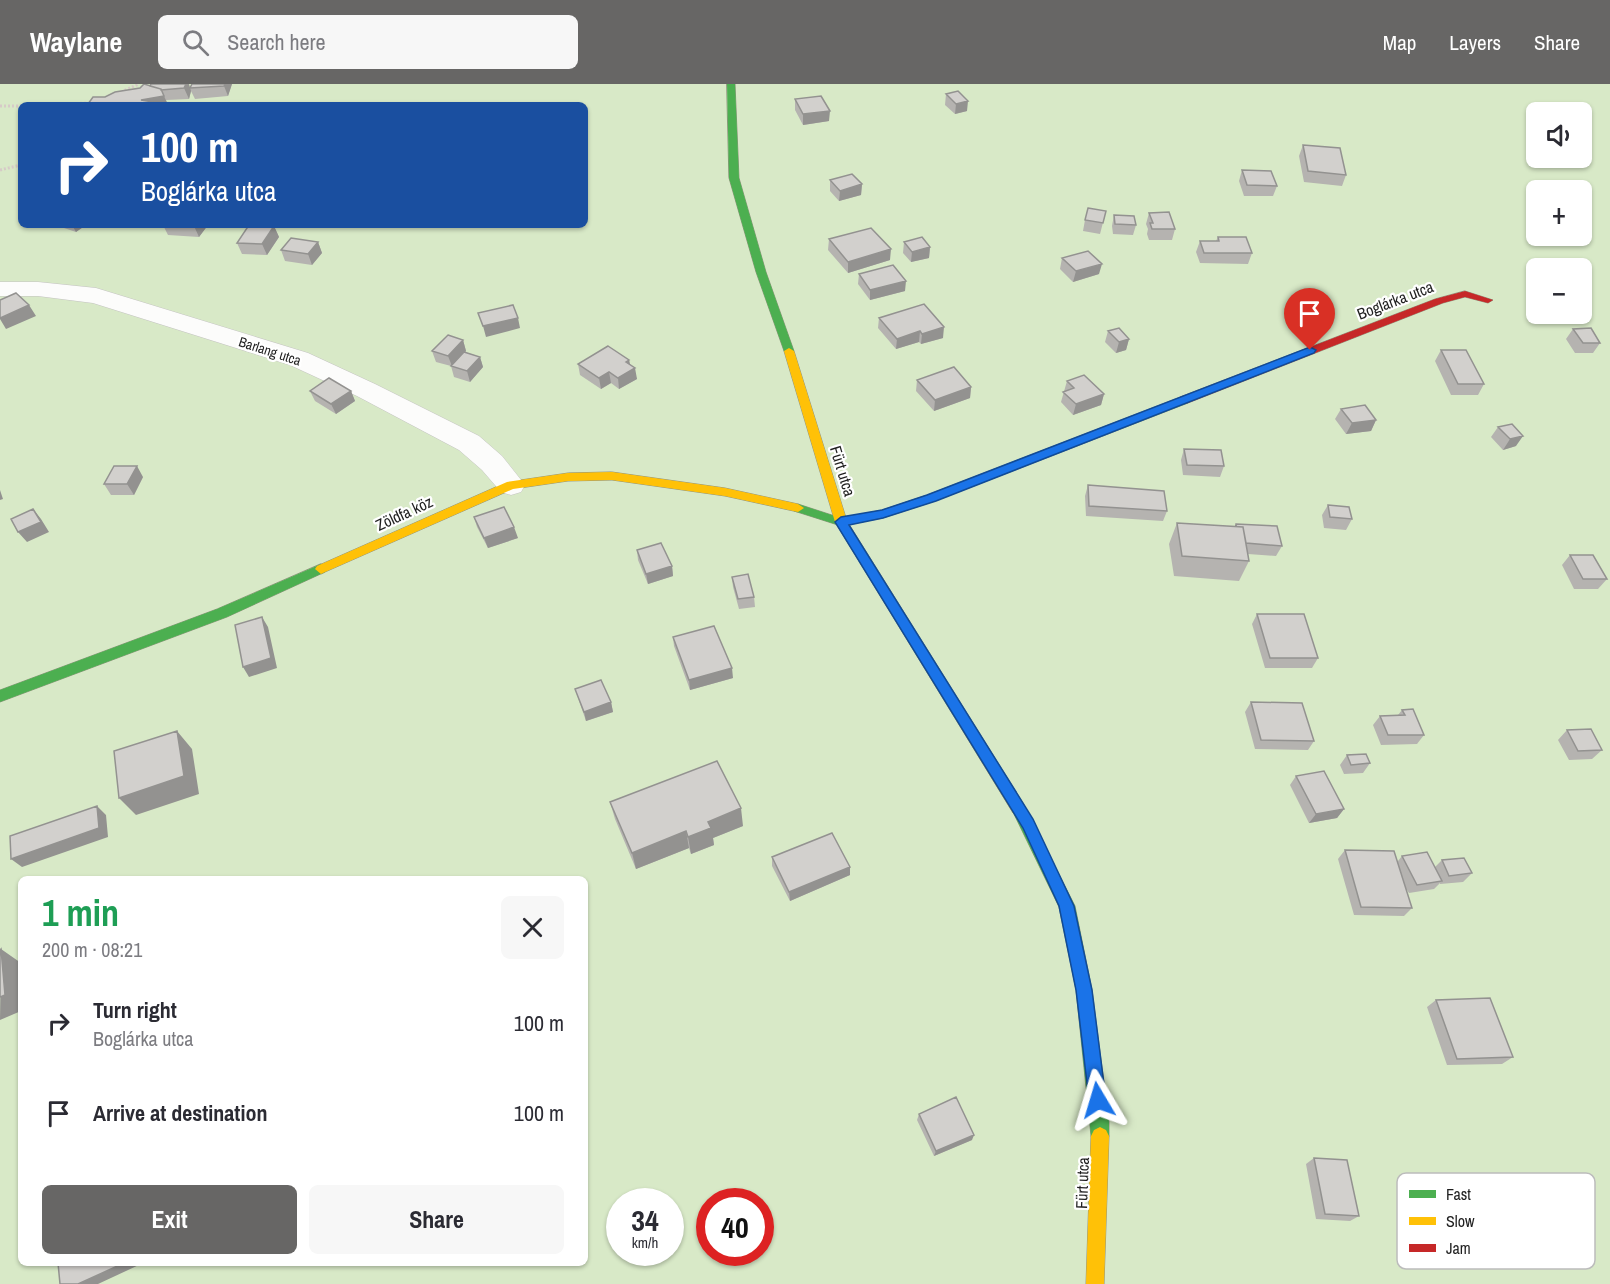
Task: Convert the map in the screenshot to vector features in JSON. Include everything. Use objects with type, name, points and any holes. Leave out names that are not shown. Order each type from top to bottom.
[{"type":"street","name":"Fürt utca","points":[[731,84],[734,178],[761,272],[792,361],[841,522],[1028,824],[1067,906],[1084,990],[1100,1122],[1095,1284]]},
{"type":"street","name":"Barlang utca","points":[[0,289],[96,296],[299,359],[366,390],[469,443],[492,463],[511,485]]},
{"type":"street","name":"Boglárka utca","points":[[841,522],[883,514],[932,498],[1439,301],[1465,294],[1488,300]]},
{"type":"street","name":"Zöldfa köz","points":[[0,696],[222,613],[477,498],[511,485],[568,477],[612,476],[725,492],[818,513],[841,522]]},
{"type":"path","points":[[119,93],[139,84]]},
{"type":"path","points":[[0,106],[18,106]]},
{"type":"path","points":[[0,170],[18,166]]},
{"type":"green space","points":[[0,84],[1610,84],[1610,1284],[0,1284]]},
{"type":"building","points":[[144,84],[161,89],[164,96],[141,100],[153,102],[89,102],[93,97],[105,97],[115,92],[140,88]]},
{"type":"building","points":[[151,84],[186,84],[184,88],[161,90],[150,86]]},
{"type":"building","points":[[192,84],[225,84],[224,86],[190,88]]},
{"type":"building","points":[[958,91],[968,101],[956,104],[946,94]]},
{"type":"building","points":[[821,96],[830,111],[803,114],[795,99]]},
{"type":"building","points":[[1303,145],[1340,148],[1346,175],[1308,171]]},
{"type":"building","points":[[1242,170],[1271,171],[1277,186],[1247,185]]},
{"type":"building","points":[[852,174],[862,184],[840,191],[830,180]]},
{"type":"building","points":[[1088,208],[1106,211],[1103,223],[1085,220]]},
{"type":"building","points":[[1169,212],[1175,229],[1152,229],[1150,223],[1153,223],[1149,213]]},
{"type":"building","points":[[1114,215],[1134,216],[1136,225],[1115,224]]},
{"type":"building","points":[[247,228],[273,228],[262,244],[237,243]]},
{"type":"building","points":[[871,228],[891,249],[848,262],[829,239]]},
{"type":"building","points":[[922,237],[930,247],[912,252],[904,242]]},
{"type":"building","points":[[1218,237],[1246,237],[1252,253],[1204,253],[1200,241],[1219,241]]},
{"type":"building","points":[[291,238],[318,242],[308,254],[281,250]]},
{"type":"building","points":[[1088,251],[1102,264],[1076,271],[1062,258]]},
{"type":"building","points":[[893,265],[906,281],[870,290],[859,274]]},
{"type":"building","points":[[16,293],[29,305],[0,318],[0,300]]},
{"type":"building","points":[[924,304],[944,327],[922,334],[920,331],[897,339],[879,318]]},
{"type":"building","points":[[513,305],[518,318],[483,326],[478,313]]},
{"type":"building","points":[[1119,328],[1129,339],[1119,342],[1108,331]]},
{"type":"building","points":[[1591,328],[1600,343],[1583,343],[1573,329]]},
{"type":"building","points":[[448,335],[463,340],[448,356],[432,351]]},
{"type":"building","points":[[608,346],[629,360],[626,362],[635,368],[618,378],[609,372],[599,378],[578,364]]},
{"type":"building","points":[[1441,350],[1466,350],[1484,384],[1458,384]]},
{"type":"building","points":[[464,352],[480,357],[467,371],[451,366]]},
{"type":"building","points":[[954,367],[971,387],[935,400],[917,380]]},
{"type":"building","points":[[1084,375],[1104,394],[1076,404],[1063,392],[1074,388],[1067,381]]},
{"type":"building","points":[[329,378],[351,391],[331,404],[310,391]]},
{"type":"building","points":[[1365,405],[1376,420],[1352,423],[1341,409]]},
{"type":"building","points":[[1512,424],[1523,436],[1510,439],[1498,427]]},
{"type":"building","points":[[1184,449],[1221,450],[1224,466],[1187,465]]},
{"type":"building","points":[[114,466],[137,466],[127,484],[104,484]]},
{"type":"building","points":[[1088,485],[1164,491],[1167,511],[1089,506]]},
{"type":"building","points":[[1328,505],[1349,507],[1352,519],[1330,517]]},
{"type":"building","points":[[504,507],[514,527],[484,538],[474,517]]},
{"type":"building","points":[[33,509],[41,522],[18,532],[11,519]]},
{"type":"building","points":[[1177,523],[1243,527],[1249,561],[1182,556]]},
{"type":"building","points":[[1236,524],[1277,526],[1282,546],[1246,543],[1243,527],[1236,527]]},
{"type":"building","points":[[661,543],[672,566],[646,574],[637,550]]},
{"type":"building","points":[[1570,555],[1593,555],[1607,579],[1583,579]]},
{"type":"building","points":[[748,574],[754,597],[738,599],[732,577]]},
{"type":"building","points":[[1257,614],[1304,614],[1318,658],[1270,658]]},
{"type":"building","points":[[262,617],[271,658],[243,667],[235,625]]},
{"type":"building","points":[[714,626],[732,668],[689,680],[673,637]]},
{"type":"building","points":[[601,680],[611,702],[584,712],[575,689]]},
{"type":"building","points":[[1251,702],[1302,703],[1314,741],[1261,740]]},
{"type":"building","points":[[1413,709],[1424,735],[1388,735],[1380,716],[1405,715],[1402,710]]},
{"type":"building","points":[[1591,729],[1602,750],[1578,751],[1567,730]]},
{"type":"building","points":[[177,731],[184,776],[119,798],[114,751]]},
{"type":"building","points":[[1366,754],[1370,763],[1351,765],[1347,755]]},
{"type":"building","points":[[717,761],[741,808],[708,822],[711,828],[688,837],[686,831],[632,853],[610,802]]},
{"type":"building","points":[[1324,771],[1344,809],[1316,814],[1296,776]]},
{"type":"building","points":[[97,806],[99,828],[11,859],[10,836]]},
{"type":"building","points":[[832,833],[850,867],[789,892],[772,857]]},
{"type":"building","points":[[1345,850],[1394,851],[1412,908],[1361,907]]},
{"type":"building","points":[[1427,852],[1442,881],[1417,885],[1402,856]]},
{"type":"building","points":[[1464,858],[1472,873],[1449,876],[1442,860]]},
{"type":"building","points":[[0,950],[5,995],[0,997]]},
{"type":"building","points":[[1490,998],[1513,1057],[1457,1059],[1436,1000]]},
{"type":"building","points":[[956,1097],[974,1135],[936,1151],[919,1114]]},
{"type":"building","points":[[1314,1158],[1347,1160],[1359,1216],[1325,1214]]},
{"type":"building","points":[[58,1266],[117,1266],[78,1284],[60,1284]]},
{"type":"traffic: fast","points":[[731,84],[734,178],[761,272],[789,351]]},
{"type":"traffic: fast","points":[[798,508],[841,522],[883,514],[931,498],[1184,400]]},
{"type":"traffic: fast","points":[[0,696],[222,613],[321,569]]},
{"type":"traffic: fast","points":[[1018,808],[1067,906],[1084,990],[1100,1136]]},
{"type":"traffic: slow","points":[[789,351],[841,522],[1018,808]]},
{"type":"traffic: slow","points":[[321,569],[511,485],[568,477],[612,476],[725,492],[798,508]]},
{"type":"traffic: slow","points":[[1095,1284],[1100,1136]]},
{"type":"traffic: jam","points":[[1184,400],[1439,301],[1465,294],[1488,300]]},
{"type":"route","points":[[1098,1100],[1084,990],[1067,906],[1028,824],[930,667],[876,574],[841,522],[883,514],[932,498],[1310,350]]}]
